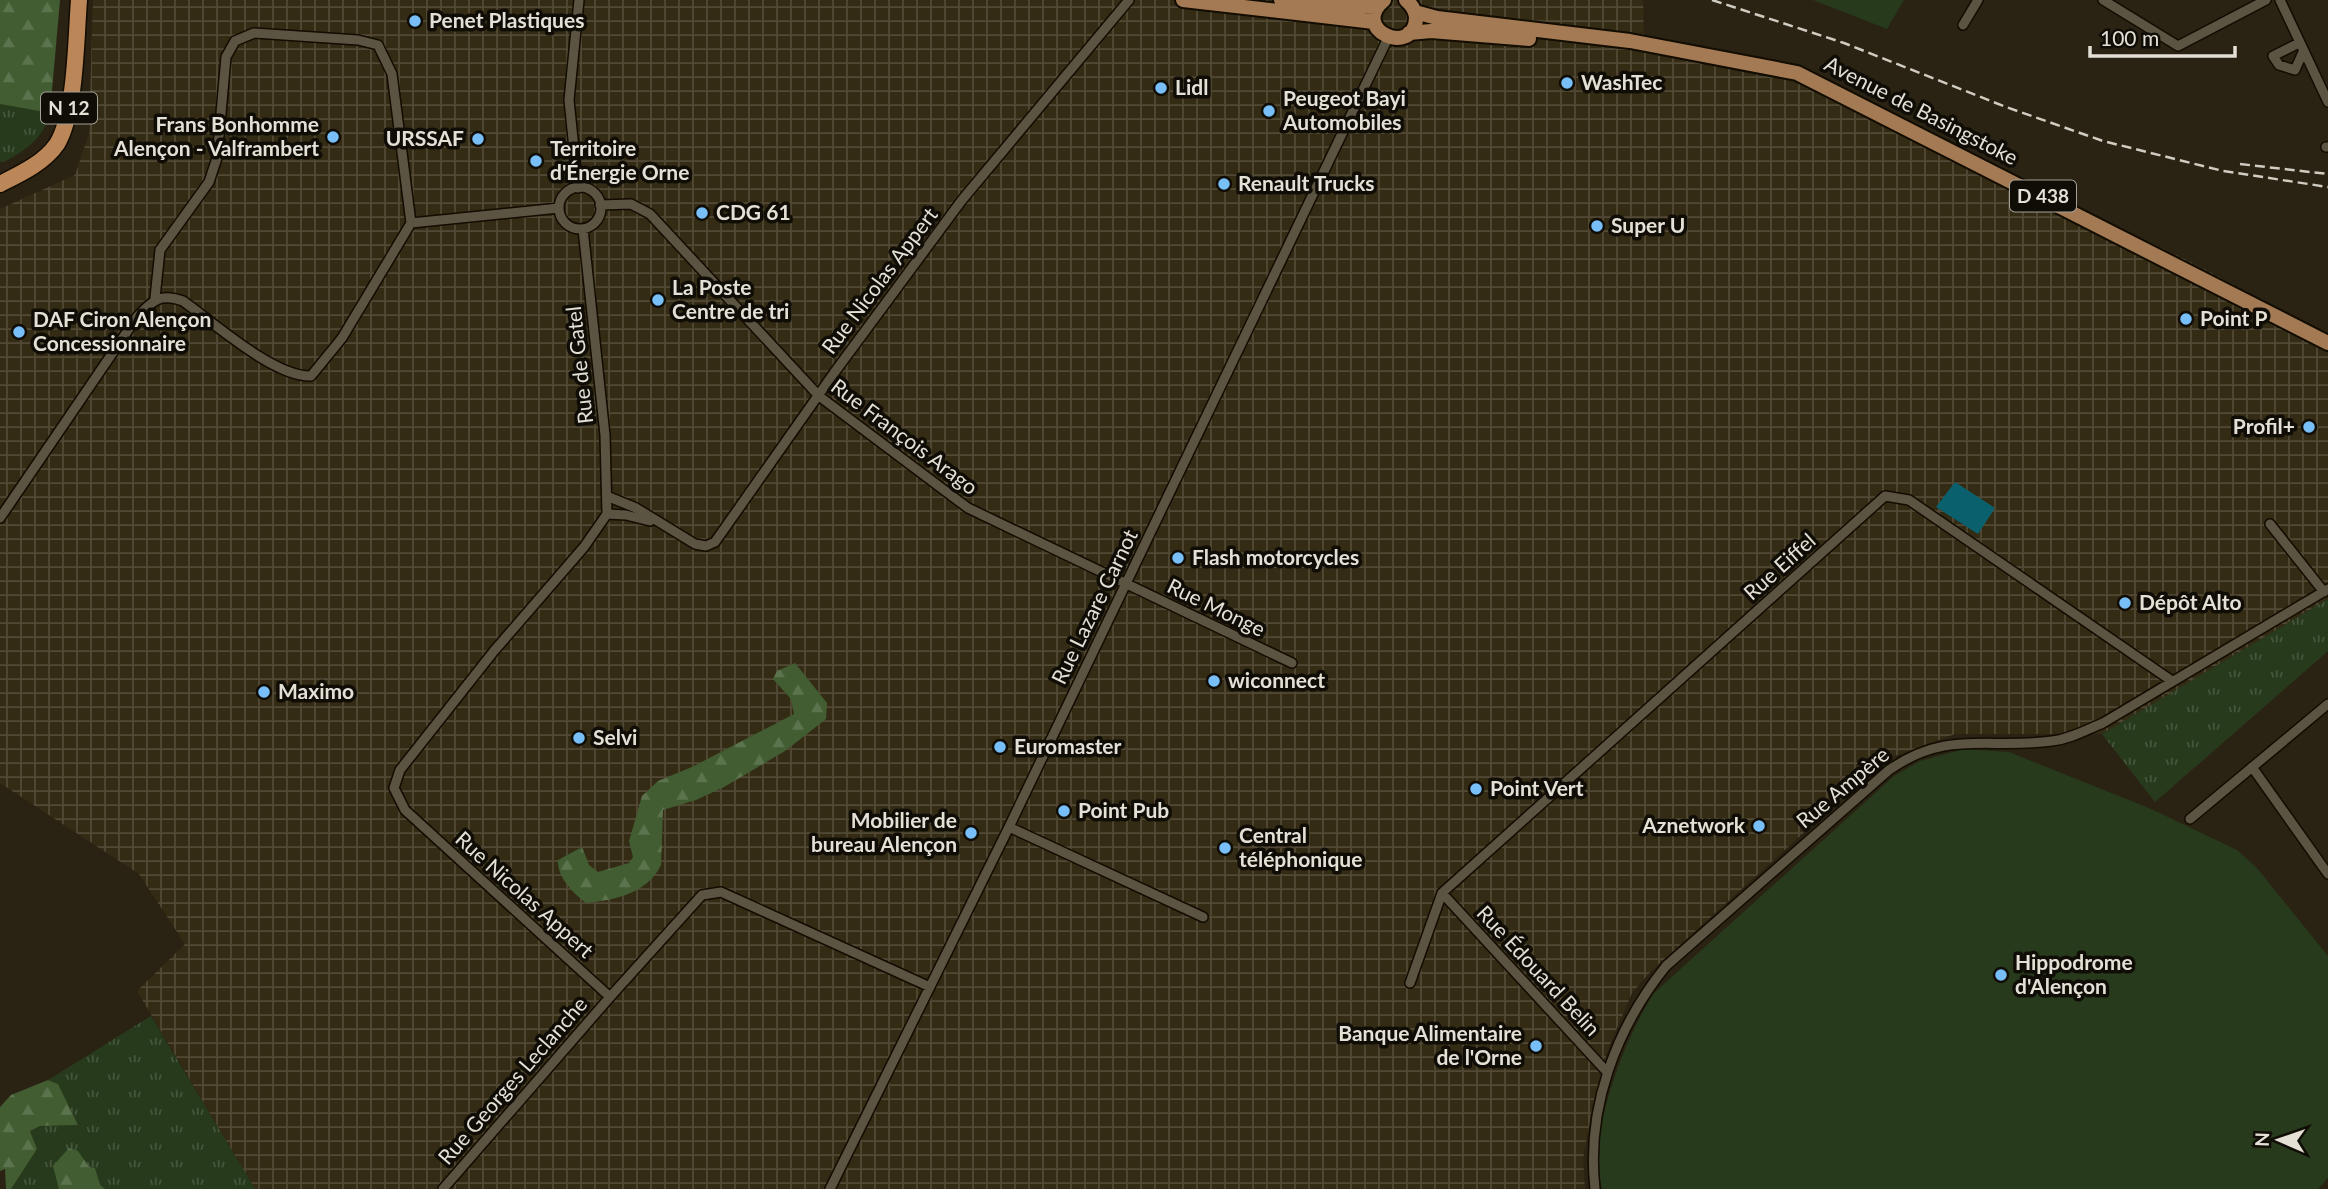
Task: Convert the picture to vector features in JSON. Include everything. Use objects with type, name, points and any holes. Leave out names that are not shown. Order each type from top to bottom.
[{"type":"highway","name":"N 12","points":[[0,173],[32,158],[51,139],[64,101],[73,0]]},
{"type":"highway","name":"N 12","points":[[0,184],[37,164],[57,143],[70,103],[79,0]]},
{"type":"main road","points":[[1183,0],[1374,22],[1388,38]]},
{"type":"main road","points":[[1281,0],[1327,6],[1380,3],[1374,22]]},
{"type":"main road","points":[[1406,0],[1415,12],[1415,24],[1409,33]]},
{"type":"main road","name":"Avenue de Basingstoke","points":[[1415,12],[1525,30],[1630,41],[1753,62],[1797,73],[2328,342]]},
{"type":"main road","name":"Avenue de Basingstoke","points":[[1388,38],[1431,31],[1753,62]]},
{"type":"street","points":[[578,188],[569,100],[579,0]]},
{"type":"street","name":"Rue Nicolas Appert","points":[[610,997],[405,810],[394,788],[400,770],[494,651],[584,547],[607,514],[609,498],[636,508],[655,523],[695,544],[706,546],[715,542],[970,191],[1129,0]]},
{"type":"street","points":[[1963,25],[1978,0]]},
{"type":"street","points":[[2104,0],[2178,46],[2266,0]]},
{"type":"street","points":[[2280,0],[2327,102]]},
{"type":"street","points":[[0,518],[137,317],[155,298],[160,250],[209,182],[216,158],[226,57],[235,41],[254,33],[358,40],[378,45],[392,74],[411,223],[342,338],[311,376],[296,376],[275,365],[183,301],[169,296],[155,298]]},
{"type":"street","name":"Rue Lazare Carnot","points":[[830,1189],[1009,827],[1388,38]]},
{"type":"street","points":[[578,188],[594,193],[600,205],[595,223],[583,229],[572,228],[565,223],[559,208],[565,193],[578,188]]},
{"type":"street","name":"Rue François Arago","points":[[600,205],[631,204],[650,214],[819,396],[968,508],[1126,584]]},
{"type":"street","points":[[411,223],[559,208]]},
{"type":"street","name":"Rue de Gatel","points":[[583,229],[609,498]]},
{"type":"street","name":"Rue Eiffel","points":[[1443,893],[1885,496],[1909,500],[2172,681]]},
{"type":"street","name":"Rue Nicolas Appert","points":[[607,514],[626,515],[655,523]]},
{"type":"street","points":[[2270,524],[2326,591]]},
{"type":"street","name":"Rue Monge","points":[[1126,584],[1292,663]]},
{"type":"street","name":"Rue Ampère","points":[[1595,1189],[1593,1140],[1607,1072],[1641,997],[1666,966],[1898,764],[1934,746],[1970,741],[2053,741],[2074,736],[2103,723],[2326,591]]},
{"type":"street","points":[[2190,819],[2328,704]]},
{"type":"street","points":[[2252,767],[2328,874]]},
{"type":"street","points":[[1009,827],[1203,917]]},
{"type":"street","points":[[610,997],[702,895],[712,892],[721,892],[930,987]]},
{"type":"street","points":[[1410,983],[1443,893]]},
{"type":"street","name":"Rue Édouard Belin","points":[[1443,893],[1607,1072]]},
{"type":"street","name":"Rue Georges Leclanche","points":[[443,1189],[610,997]]},
{"type":"shaded area","points":[[93,0],[1643,0],[1644,39],[1763,59],[1805,70],[1997,169],[2195,264],[2328,335],[2328,599],[2102,734],[1955,734],[1884,760],[1651,971],[1632,993],[1608,1049],[1593,1104],[1583,1159],[1585,1189],[255,1189],[137,991],[185,944],[139,874],[0,783],[0,209],[75,175],[89,134]]},
{"type":"green space","points":[[0,0],[60,0],[50,113],[0,104]]},
{"type":"green space","points":[[1813,0],[1904,0],[1887,29]]},
{"type":"green space","points":[[0,104],[50,113],[43,130],[33,143],[4,162],[0,162]]},
{"type":"green space","points":[[2328,599],[2328,651],[2155,802],[2102,734]]},
{"type":"green space","points":[[795,663],[827,703],[826,719],[785,751],[724,787],[696,800],[663,810],[661,865],[647,883],[629,894],[608,900],[586,903],[576,894],[563,878],[558,860],[582,847],[589,865],[598,872],[629,863],[633,857],[629,841],[642,796],[658,781],[692,767],[794,714],[791,699],[773,679],[777,671]]},
{"type":"green space","name":"Hippodrome d'Alençon","points":[[1964,749],[2009,752],[2149,808],[2237,850],[2257,868],[2328,956],[2328,1178],[2318,1189],[1602,1189],[1600,1141],[1611,1087],[1631,1035],[1654,993],[1894,776],[1920,761]]},
{"type":"green space","points":[[151,1016],[255,1189],[11,1189],[37,1149],[30,1131],[40,1126],[78,1125],[58,1084],[48,1080]]},
{"type":"green space","points":[[48,1080],[58,1084],[78,1125],[40,1126],[30,1131],[37,1149],[11,1189],[6,1189],[5,1169],[0,1171],[0,1107],[11,1095]]},
{"type":"green space","points":[[69,1148],[78,1151],[89,1167],[95,1168],[100,1185],[105,1189],[59,1189],[53,1166]]},
{"type":"water","points":[[1955,482],[1995,508],[1978,534],[1936,507]]},
{"type":"railway","points":[[1712,0],[1844,43],[2006,107],[2103,141],[2223,171],[2328,187]]},
{"type":"railway","points":[[2240,164],[2328,174]]},
{"type":"place","name":"Penet Plastiques","points":[[415,21]]},
{"type":"place","name":"WashTec","points":[[1567,83]]},
{"type":"place","name":"Lidl","points":[[1161,88]]},
{"type":"place","name":"Peugeot Bayi Automobiles","points":[[1269,111]]},
{"type":"place","name":"Frans Bonhomme Alençon - Valframbert","points":[[333,137]]},
{"type":"place","name":"URSSAF","points":[[478,139]]},
{"type":"place","name":"Territoire d'Énergie Orne","points":[[536,161]]},
{"type":"place","name":"Renault Trucks","points":[[1224,184]]},
{"type":"place","name":"CDG 61","points":[[702,213]]},
{"type":"place","name":"Super U","points":[[1597,226]]},
{"type":"place","name":"La Poste Centre de tri","points":[[658,300]]},
{"type":"place","name":"Point P","points":[[2186,319]]},
{"type":"place","name":"DAF Ciron Alençon Concessionnaire","points":[[19,332]]},
{"type":"place","name":"Profil+","points":[[2309,427]]},
{"type":"place","name":"Flash motorcycles","points":[[1178,558]]},
{"type":"place","name":"Dépôt Alto","points":[[2125,603]]},
{"type":"place","name":"wiconnect","points":[[1214,681]]},
{"type":"place","name":"Maximo","points":[[264,692]]},
{"type":"place","name":"Selvi","points":[[579,738]]},
{"type":"place","name":"Euromaster","points":[[1000,747]]},
{"type":"place","name":"Point Vert","points":[[1476,789]]},
{"type":"place","name":"Point Pub","points":[[1064,811]]},
{"type":"place","name":"Aznetwork","points":[[1759,826]]},
{"type":"place","name":"Mobilier de bureau Alençon","points":[[971,833]]},
{"type":"place","name":"Central téléphonique","points":[[1225,848]]},
{"type":"place","name":"Hippodrome d'Alençon","points":[[2001,975]]},
{"type":"place","name":"Banque Alimentaire de l'Orne","points":[[1536,1046]]}]
